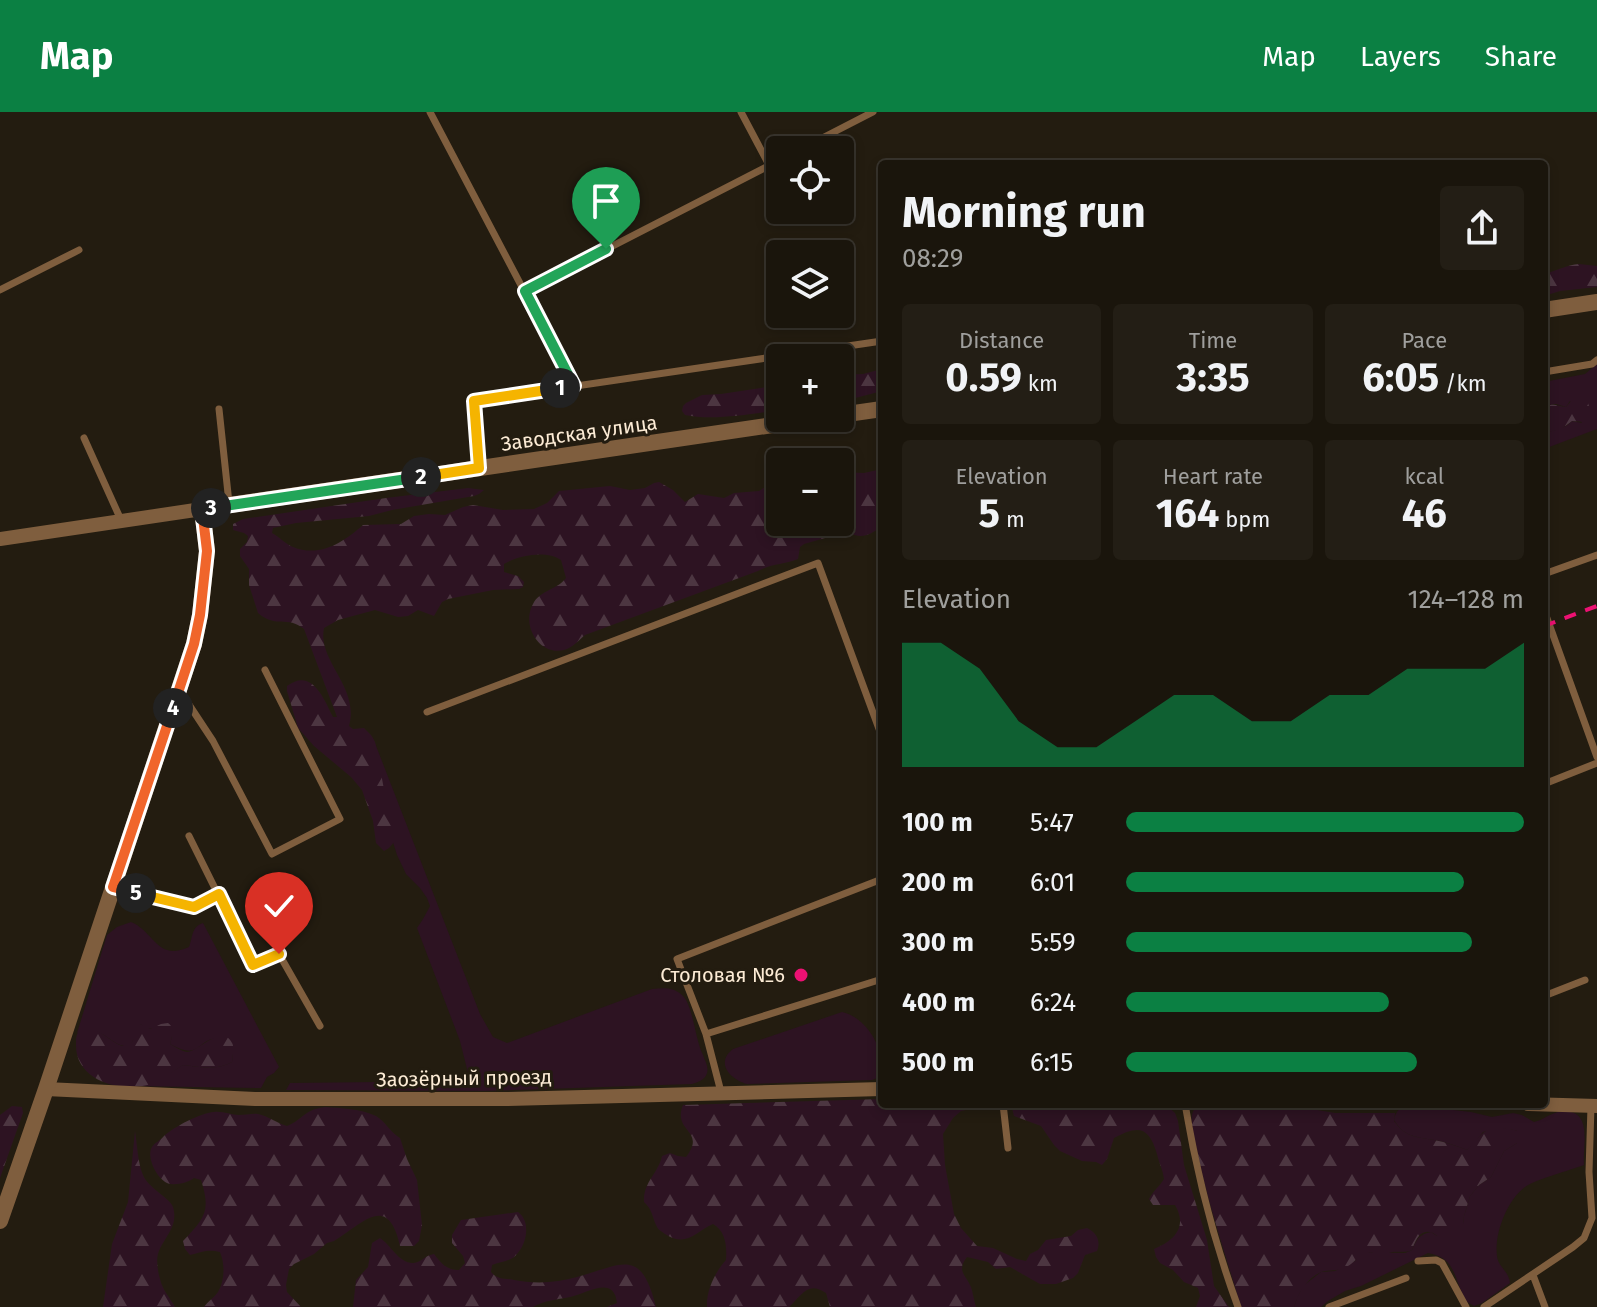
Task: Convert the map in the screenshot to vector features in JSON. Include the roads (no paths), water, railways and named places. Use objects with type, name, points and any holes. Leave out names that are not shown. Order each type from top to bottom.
[{"type":"street","points":[[1548,309],[1597,302]]},
{"type":"street","points":[[854,413],[878,410]]},
{"type":"street","name":"Заводская улица","points":[[202,509],[766,426]]},
{"type":"street","points":[[0,539],[202,509],[207,551],[194,644],[0,1221]]},
{"type":"street","name":"Заозёрный проезд","points":[[46,1089],[255,1099],[508,1099],[878,1089]]},
{"type":"street","points":[[1548,1105],[1594,1106]]},
{"type":"lane","points":[[430,112],[574,386]]},
{"type":"lane","points":[[741,112],[766,159]]},
{"type":"lane","points":[[826,136],[873,112]]},
{"type":"lane","points":[[525,291],[766,167]]},
{"type":"lane","points":[[0,290],[79,250]]},
{"type":"lane","points":[[479,468],[474,401],[878,342]]},
{"type":"lane","points":[[1548,371],[1592,364],[1597,360]]},
{"type":"lane","points":[[219,409],[229,505]]},
{"type":"lane","points":[[84,438],[122,521]]},
{"type":"lane","points":[[1548,573],[1597,555]]},
{"type":"lane","points":[[427,712],[818,563],[878,726]]},
{"type":"lane","points":[[1548,621],[1597,760],[1548,782]]},
{"type":"lane","points":[[179,689],[213,741],[272,854],[340,819],[265,670]]},
{"type":"lane","points":[[189,836],[253,965],[279,954],[320,1026]]},
{"type":"lane","points":[[721,1092],[706,1034],[677,959],[878,881]]},
{"type":"lane","points":[[113,887],[194,907],[219,894]]},
{"type":"lane","points":[[706,1034],[878,980]]},
{"type":"lane","points":[[1548,994],[1585,980]]},
{"type":"lane","points":[[1484,1307],[1573,1247],[1589,1229],[1592,1218],[1589,1185],[1594,1106]]},
{"type":"lane","points":[[1003,1108],[1008,1148]]},
{"type":"lane","points":[[1186,1108],[1197,1172],[1223,1266],[1238,1307]]},
{"type":"lane","points":[[1418,1261],[1436,1260],[1442,1263],[1466,1307]]},
{"type":"lane","points":[[1533,1275],[1545,1307]]},
{"type":"lane","points":[[1329,1307],[1406,1278]]},
{"type":"railway","points":[[1548,624],[1597,606]]},
{"type":"place","name":"Столовая №6","points":[[801,975]]}]
